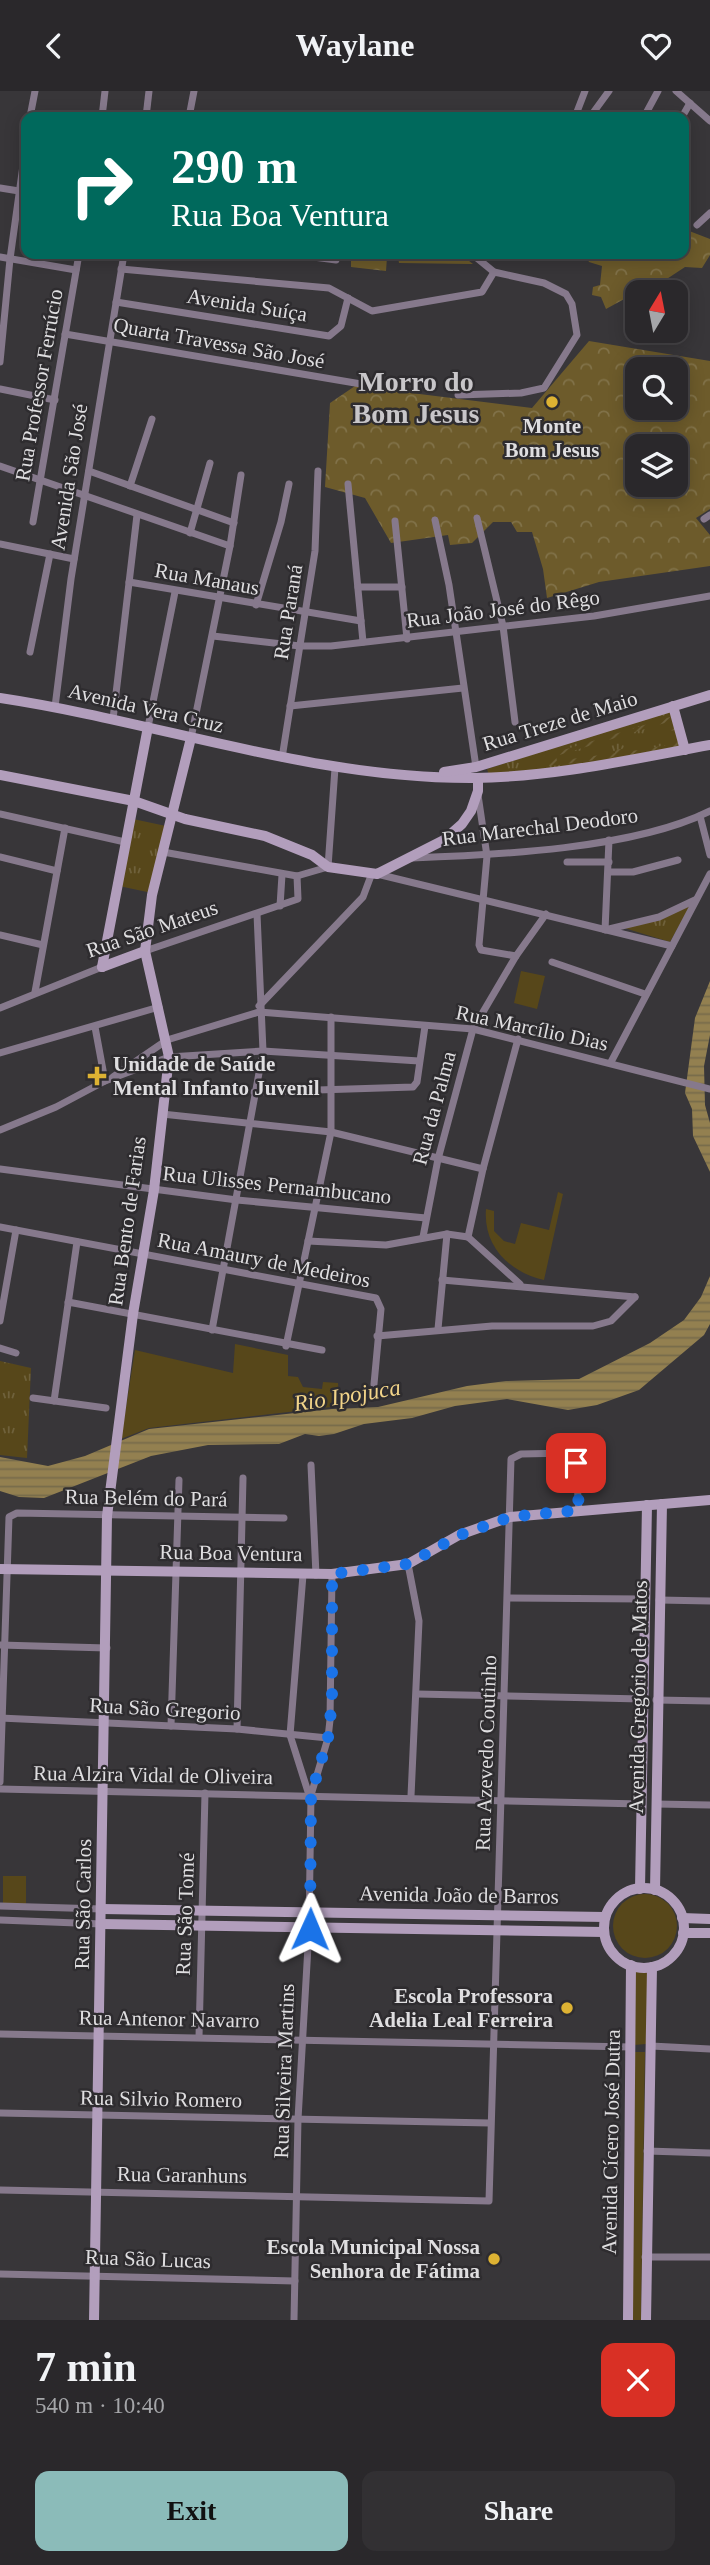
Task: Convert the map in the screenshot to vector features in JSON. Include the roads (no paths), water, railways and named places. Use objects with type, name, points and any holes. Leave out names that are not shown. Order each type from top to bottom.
[{"type":"street","points":[[31,112],[34,91]]},
{"type":"street","points":[[103,112],[105,91]]},
{"type":"street","points":[[147,112],[149,91]]},
{"type":"street","points":[[190,112],[194,91]]},
{"type":"street","points":[[577,112],[585,91]]},
{"type":"street","points":[[594,112],[609,91]]},
{"type":"street","points":[[646,112],[657,91]]},
{"type":"street","points":[[676,91],[710,121]]},
{"type":"street","points":[[684,112],[690,103]]},
{"type":"street","points":[[0,362],[21,178]]},
{"type":"street","points":[[0,188],[19,191]]},
{"type":"street","points":[[697,225],[710,212]]},
{"type":"street","points":[[0,257],[76,271]]},
{"type":"street","name":"Rua Professor Ferrúcio","points":[[33,522],[78,259]]},
{"type":"street","name":"Avenida São José","points":[[55,706],[74,559],[123,259]]},
{"type":"street","points":[[328,259],[336,260]]},
{"type":"street","points":[[458,395],[521,393],[544,388],[577,335],[572,304],[566,294],[544,283],[494,272],[478,259]]},
{"type":"street","points":[[121,269],[329,288],[361,307],[383,311],[482,292],[494,272]]},
{"type":"street","name":"Avenida Suíça","points":[[116,302],[329,336],[341,326],[348,298]]},
{"type":"street","name":"Quarta Travessa São José","points":[[65,334],[366,385]]},
{"type":"street","points":[[0,389],[55,400]]},
{"type":"street","points":[[130,486],[152,419]]},
{"type":"street","points":[[190,533],[210,463]]},
{"type":"street","points":[[0,466],[230,546]]},
{"type":"street","points":[[89,471],[234,523]]},
{"type":"street","name":"Rua Paraná","points":[[282,758],[315,551],[318,471]]},
{"type":"street","points":[[145,951],[152,895],[213,636],[241,475]]},
{"type":"street","points":[[256,605],[289,484]]},
{"type":"street","points":[[348,484],[363,642]]},
{"type":"street","points":[[113,719],[137,515]]},
{"type":"street","points":[[477,519],[503,627],[515,722]]},
{"type":"street","points":[[435,520],[449,585],[487,856],[479,938],[481,950],[516,956]]},
{"type":"street","points":[[396,521],[407,639]]},
{"type":"street","points":[[0,544],[74,559]]},
{"type":"street","points":[[30,652],[50,554]]},
{"type":"street","name":"Rua Manaus","points":[[129,582],[175,592],[362,621]]},
{"type":"street","points":[[358,587],[402,587]]},
{"type":"street","points":[[102,967],[175,592]]},
{"type":"street","name":"Rua João José do Rêgo","points":[[213,636],[300,646],[407,639],[594,616],[710,596]]},
{"type":"street","points":[[290,706],[463,688]]},
{"type":"street","name":"Rua Treze de Maio","points":[[335,768],[419,774],[477,773],[524,752],[710,695]]},
{"type":"street","name":"Avenida Vera Cruz","points":[[0,698],[55,706],[335,768]]},
{"type":"street","points":[[673,706],[685,750]]},
{"type":"street","points":[[477,773],[530,773],[595,766],[710,745]]},
{"type":"street","points":[[524,752],[522,766],[530,773]]},
{"type":"street","points":[[328,867],[335,768]]},
{"type":"street","points":[[0,775],[134,801],[172,815],[265,836],[312,855],[328,867]]},
{"type":"street","points":[[0,1130],[56,1107],[109,1079],[167,1040],[259,1009],[363,897],[374,873],[412,858],[444,840],[462,824],[471,811],[478,791]]},
{"type":"street","name":"Rua Marechal Deodoro","points":[[412,858],[487,856],[609,840],[710,811]]},
{"type":"street","points":[[0,814],[125,842]]},
{"type":"street","points":[[700,816],[710,855]]},
{"type":"street","points":[[35,992],[65,828]]},
{"type":"street","points":[[606,930],[609,840]]},
{"type":"street","points":[[163,852],[282,875],[297,876],[328,867],[374,873],[672,946]]},
{"type":"street","points":[[0,857],[57,871]]},
{"type":"street","points":[[610,872],[645,869],[678,860]]},
{"type":"street","points":[[567,862],[610,862]]},
{"type":"street","points":[[611,1062],[710,874]]},
{"type":"street","points":[[282,875],[280,907],[298,899],[297,876]]},
{"type":"street","points":[[606,930],[659,918],[697,899]]},
{"type":"street","name":"Rua São Mateus","points":[[0,1008],[145,951],[280,907]]},
{"type":"street","points":[[212,1330],[263,1051],[259,1009],[257,914]]},
{"type":"street","name":"Rua da Palma","points":[[423,1237],[438,1159],[473,1029],[516,956],[546,915]]},
{"type":"street","points":[[0,935],[43,945]]},
{"type":"street","name":"Rua Bento de Farias","points":[[110,1490],[133,1314],[154,1190],[169,1057],[145,951]]},
{"type":"street","points":[[552,962],[645,994]]},
{"type":"street","points":[[0,1053],[159,1007]]},
{"type":"street","name":"Rua Marcílio Dias","points":[[259,1009],[473,1029],[710,1089]]},
{"type":"street","points":[[286,1346],[331,1132],[331,1017]]},
{"type":"street","points":[[254,1091],[332,1091],[415,1085],[425,1026]]},
{"type":"street","points":[[95,1027],[109,1079]]},
{"type":"street","points":[[468,1237],[483,1169],[518,1039]]},
{"type":"street","points":[[109,1079],[169,1057],[263,1051],[419,1061]]},
{"type":"street","points":[[162,1114],[331,1132],[483,1169]]},
{"type":"street","name":"Rua Ulisses Pernambucano","points":[[0,1169],[237,1200],[426,1218]]},
{"type":"street","name":"Rua Amaury de Medeiros","points":[[0,1227],[372,1297],[380,1301],[377,1336]]},
{"type":"street","points":[[0,1321],[16,1230]]},
{"type":"street","points":[[308,1241],[386,1245],[447,1234],[468,1237],[521,1284]]},
{"type":"street","points":[[438,1329],[447,1234]]},
{"type":"street","points":[[54,1401],[78,1242]]},
{"type":"street","points":[[374,1384],[377,1336],[438,1329],[593,1327],[611,1321],[635,1297],[521,1284],[442,1280]]},
{"type":"street","points":[[68,1302],[286,1346],[322,1350]]},
{"type":"street","points":[[0,1348],[16,1353]]},
{"type":"street","points":[[33,1398],[106,1408]]},
{"type":"street","name":"Rua Azevedo Coutinho","points":[[489,2201],[508,1598],[509,1462],[521,1454],[565,1452],[575,1458],[579,1510]]},
{"type":"street","points":[[311,1465],[316,1575]]},
{"type":"street","points":[[237,1729],[243,1478]]},
{"type":"street","points":[[171,1726],[178,1480]]},
{"type":"street","name":"Rua São Carlos","points":[[94,2320],[109,1570],[107,1516],[110,1490]]},
{"type":"street","name":"Rua Boa Ventura","points":[[2,1570],[332,1574],[408,1564],[460,1535],[510,1517],[710,1500]]},
{"type":"street","name":"Avenida Gregório de Matos","points":[[654,1890],[662,1504]]},
{"type":"street","name":"Avenida Gregório de Matos","points":[[640,1889],[647,1505]]},
{"type":"street","name":"Rua Belém do Pará","points":[[2,1570],[9,1517],[17,1513],[284,1518]]},
{"type":"street","points":[[408,1564],[419,1621],[411,1796]]},
{"type":"street","points":[[0,1781],[2,1570]]},
{"type":"street","name":"Rua Silveira Martins","points":[[294,2320],[301,2041],[310,1929],[310,1795],[328,1738],[332,1685],[332,1574]]},
{"type":"street","points":[[303,1575],[290,1735],[310,1795]]},
{"type":"street","points":[[508,1598],[644,1599]]},
{"type":"street","points":[[658,1600],[710,1601]]},
{"type":"street","points":[[2,1645],[107,1648]]},
{"type":"street","points":[[417,1694],[642,1699]]},
{"type":"street","points":[[656,1700],[710,1701]]},
{"type":"street","name":"Rua São Gregorio","points":[[1,1718],[237,1729],[328,1738]]},
{"type":"street","name":"Rua Alzira Vidal de Oliveira","points":[[0,1790],[411,1796],[640,1804]]},
{"type":"street","name":"Rua São Tomé","points":[[199,2037],[205,1793]]},
{"type":"street","points":[[656,1804],[710,1805]]},
{"type":"street","points":[[640,1889],[654,1890],[667,1896],[682,1918],[683,1933],[673,1955],[652,1967],[631,1965],[613,1954],[604,1932],[605,1917],[619,1897],[640,1889]]},
{"type":"street","points":[[0,1906],[102,1909]]},
{"type":"street","name":"Avenida João de Barros","points":[[102,1909],[605,1917]]},
{"type":"street","points":[[682,1918],[710,1919]]},
{"type":"street","points":[[0,1920],[102,1924]]},
{"type":"street","name":"Avenida João de Barros","points":[[102,1924],[202,1928],[604,1932]]},
{"type":"street","points":[[683,1933],[710,1933]]},
{"type":"street","name":"Avenida Cícero José Dutra","points":[[628,2320],[631,1965]]},
{"type":"street","name":"Avenida Cícero José Dutra","points":[[646,2320],[652,1967]]},
{"type":"street","name":"Rua Antenor Navarro","points":[[0,2034],[631,2047]]},
{"type":"street","points":[[651,2046],[710,2049]]},
{"type":"street","name":"Rua Silvio Romero","points":[[0,2113],[490,2123]]},
{"type":"street","points":[[631,2113],[649,2113]]},
{"type":"street","points":[[647,2151],[710,2153]]},
{"type":"street","name":"Rua Garanhuns","points":[[0,2190],[489,2201]]},
{"type":"street","points":[[646,2257],[710,2256]]},
{"type":"street","name":"Rua São Lucas","points":[[0,2274],[295,2281]]},
{"type":"place","name":"Monte Bom Jesus","points":[[552,402]]},
{"type":"place","name":"Unidade de Saúde Mental Infanto Juvenil","points":[[97,1076]]},
{"type":"place","name":"Escola Professora Adelia Leal Ferreira","points":[[567,2008]]},
{"type":"place","name":"Escola Municipal Nossa Senhora de Fátima","points":[[494,2259]]},
{"type":"district","name":"Morro do Bom Jesus","points":[[416,397]]},
{"type":"water label","name":"Rio Ipojuca","points":[[347,1395]]}]
